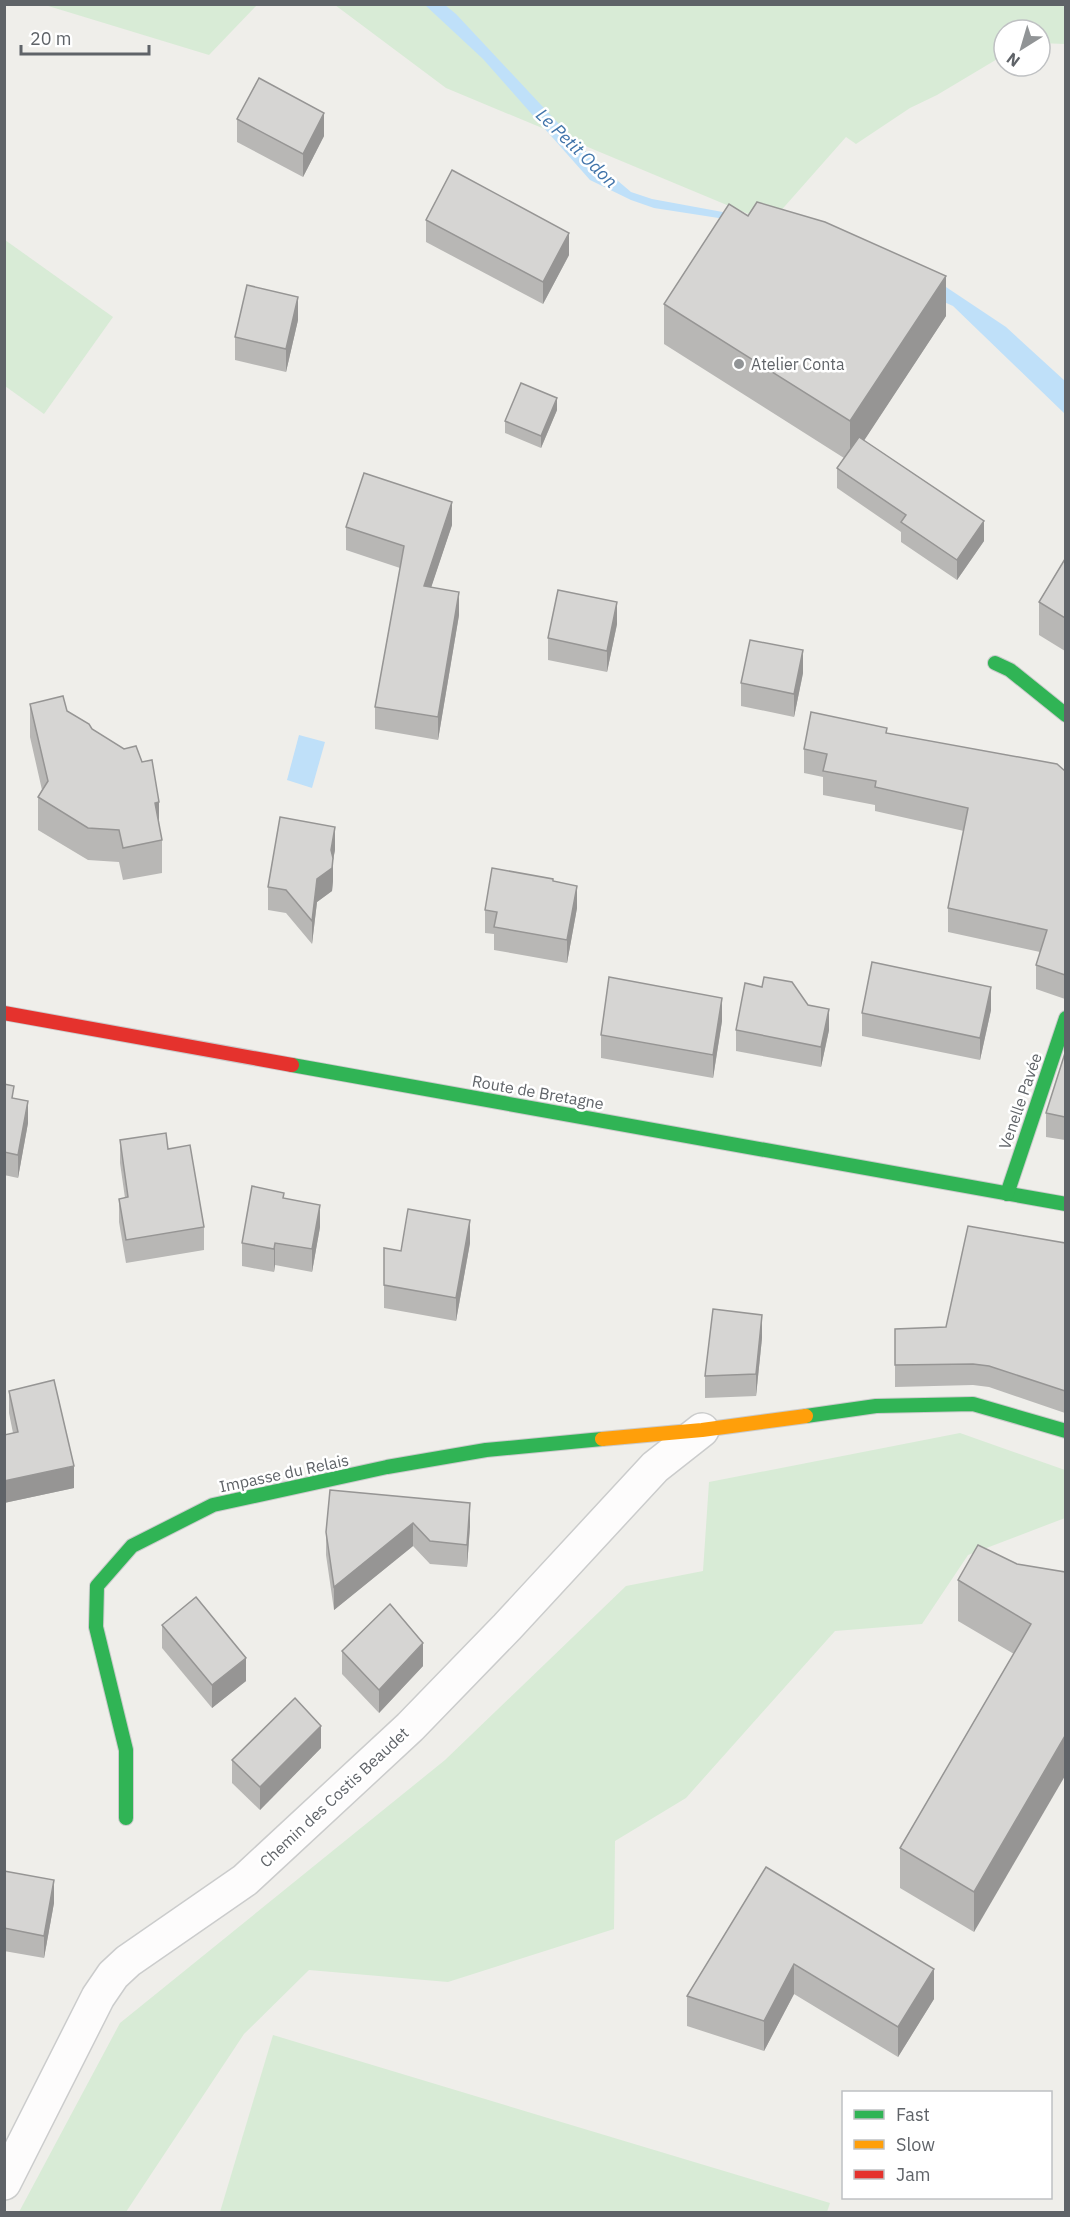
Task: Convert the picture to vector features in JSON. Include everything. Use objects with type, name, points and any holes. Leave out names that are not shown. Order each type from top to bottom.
[{"type":"street","points":[[995,663],[1010,670],[1065,715]]},
{"type":"street","name":"Route de Bretagne","points":[[4,1013],[1065,1204]]},
{"type":"street","name":"Venelle Pavée","points":[[1007,1194],[1065,1018]]},
{"type":"street","name":"Impasse du Relais","points":[[126,1818],[126,1750],[96,1627],[97,1586],[132,1546],[213,1505],[387,1467],[486,1450],[702,1430],[876,1406],[973,1404],[1065,1431]]},
{"type":"street","name":"Chemin des Costis Beaudet","points":[[4,2183],[98,1997],[113,1975],[128,1961],[245,1880],[410,1727],[507,1627],[655,1467],[702,1430]]},
{"type":"green space","points":[[257,4],[209,55],[45,5]]},
{"type":"green space","points":[[335,5],[1065,5],[1065,44],[1052,43],[1052,18],[992,18],[992,62],[937,95],[910,108],[856,144],[846,137],[770,223],[446,88]]},
{"type":"green space","points":[[5,240],[113,317],[44,414],[5,386]]},
{"type":"green space","points":[[960,1433],[1065,1470],[1065,1518],[968,1555],[922,1624],[835,1631],[686,1798],[615,1841],[614,1929],[448,1982],[309,1970],[244,2034],[126,2212],[19,2212],[120,2023],[445,1760],[626,1586],[703,1571],[709,1482]]},
{"type":"green space","points":[[273,2035],[830,2203],[827,2212],[220,2212]]},
{"type":"water","name":"Le Petit Odon","points":[[425,5],[445,5],[456,14],[571,137],[631,192],[652,199],[739,215],[943,285],[1006,327],[1065,381],[1065,414],[953,306],[904,284],[725,219],[654,208],[631,200],[590,180],[483,59]]},
{"type":"water","points":[[299,735],[325,742],[312,788],[287,780]]},
{"type":"building","points":[[259,78],[324,113],[303,154],[237,119]]},
{"type":"building","points":[[452,170],[569,233],[543,282],[426,220]]},
{"type":"building","points":[[757,202],[825,222],[946,276],[850,421],[664,304],[729,204],[748,216]]},
{"type":"building","points":[[247,285],[298,297],[286,349],[235,337]]},
{"type":"building","points":[[521,383],[557,398],[541,436],[505,421]]},
{"type":"building","points":[[859,437],[984,521],[957,560],[901,522],[906,515],[837,468]]},
{"type":"building","points":[[364,473],[452,502],[424,586],[459,592],[438,717],[375,707],[404,546],[346,527]]},
{"type":"building","points":[[1065,559],[1065,618],[1039,602]]},
{"type":"building","points":[[558,590],[617,602],[607,651],[548,638]]},
{"type":"building","points":[[750,640],[803,650],[794,694],[741,683]]},
{"type":"building","points":[[63,696],[67,711],[89,724],[92,729],[124,749],[136,746],[142,762],[152,760],[159,802],[155,803],[162,840],[123,848],[119,830],[88,828],[38,797],[48,781],[30,704]]},
{"type":"building","points":[[811,712],[887,728],[886,733],[1057,764],[1065,771],[1065,975],[1036,965],[1047,930],[948,908],[968,808],[875,787],[876,781],[823,771],[827,754],[804,749]]},
{"type":"building","points":[[280,817],[335,827],[331,850],[332,868],[317,879],[312,921],[286,890],[268,887]]},
{"type":"building","points":[[492,868],[553,879],[553,881],[577,886],[567,940],[494,927],[497,912],[485,910]]},
{"type":"building","points":[[872,962],[991,987],[980,1038],[862,1013]]},
{"type":"building","points":[[609,977],[722,998],[713,1055],[601,1035]]},
{"type":"building","points":[[764,977],[792,982],[808,1005],[829,1009],[821,1047],[736,1030],[745,983],[762,987]]},
{"type":"building","points":[[1065,1053],[1065,1117],[1046,1113]]},
{"type":"building","points":[[4,1084],[14,1086],[12,1098],[28,1101],[18,1155],[4,1152]]},
{"type":"building","points":[[166,1133],[168,1149],[190,1145],[204,1227],[126,1240],[119,1199],[128,1197],[120,1140]]},
{"type":"building","points":[[252,1186],[284,1193],[283,1198],[320,1205],[312,1249],[275,1243],[274,1249],[242,1243]]},
{"type":"building","points":[[408,1209],[470,1220],[456,1298],[384,1285],[384,1248],[401,1251]]},
{"type":"building","points":[[968,1226],[1065,1243],[1065,1391],[989,1366],[973,1364],[895,1365],[895,1329],[946,1327]]},
{"type":"building","points":[[713,1309],[762,1315],[756,1374],[705,1376]]},
{"type":"building","points":[[54,1380],[74,1466],[4,1481],[4,1435],[18,1432],[9,1391]]},
{"type":"building","points":[[330,1490],[470,1503],[467,1545],[430,1541],[413,1523],[334,1587],[326,1532]]},
{"type":"building","points":[[978,1545],[1017,1564],[1065,1572],[1065,1736],[974,1892],[900,1848],[1031,1624],[958,1580]]},
{"type":"building","points":[[196,1597],[246,1658],[212,1685],[162,1625]]},
{"type":"building","points":[[390,1604],[423,1643],[379,1690],[342,1651]]},
{"type":"building","points":[[295,1698],[321,1726],[260,1787],[232,1760]]},
{"type":"building","points":[[766,1867],[934,1969],[898,2027],[794,1964],[764,2021],[687,1996]]},
{"type":"building","points":[[4,1871],[54,1880],[44,1936],[4,1928]]},
{"type":"traffic: fast","points":[[995,663],[1010,670],[1066,715]]},
{"type":"traffic: fast","points":[[1007,1194],[1066,1018]]},
{"type":"traffic: fast","points":[[292,1065],[1066,1204]]},
{"type":"traffic: fast","points":[[806,1416],[876,1406],[973,1404],[1066,1431]]},
{"type":"traffic: fast","points":[[126,1818],[126,1750],[96,1627],[97,1586],[132,1546],[213,1505],[387,1467],[486,1450],[602,1439]]},
{"type":"traffic: slow","points":[[602,1439],[702,1430],[806,1416]]},
{"type":"traffic: jam","points":[[4,1013],[292,1065]]},
{"type":"place","name":"Atelier Conta","points":[[739,364]]}]
